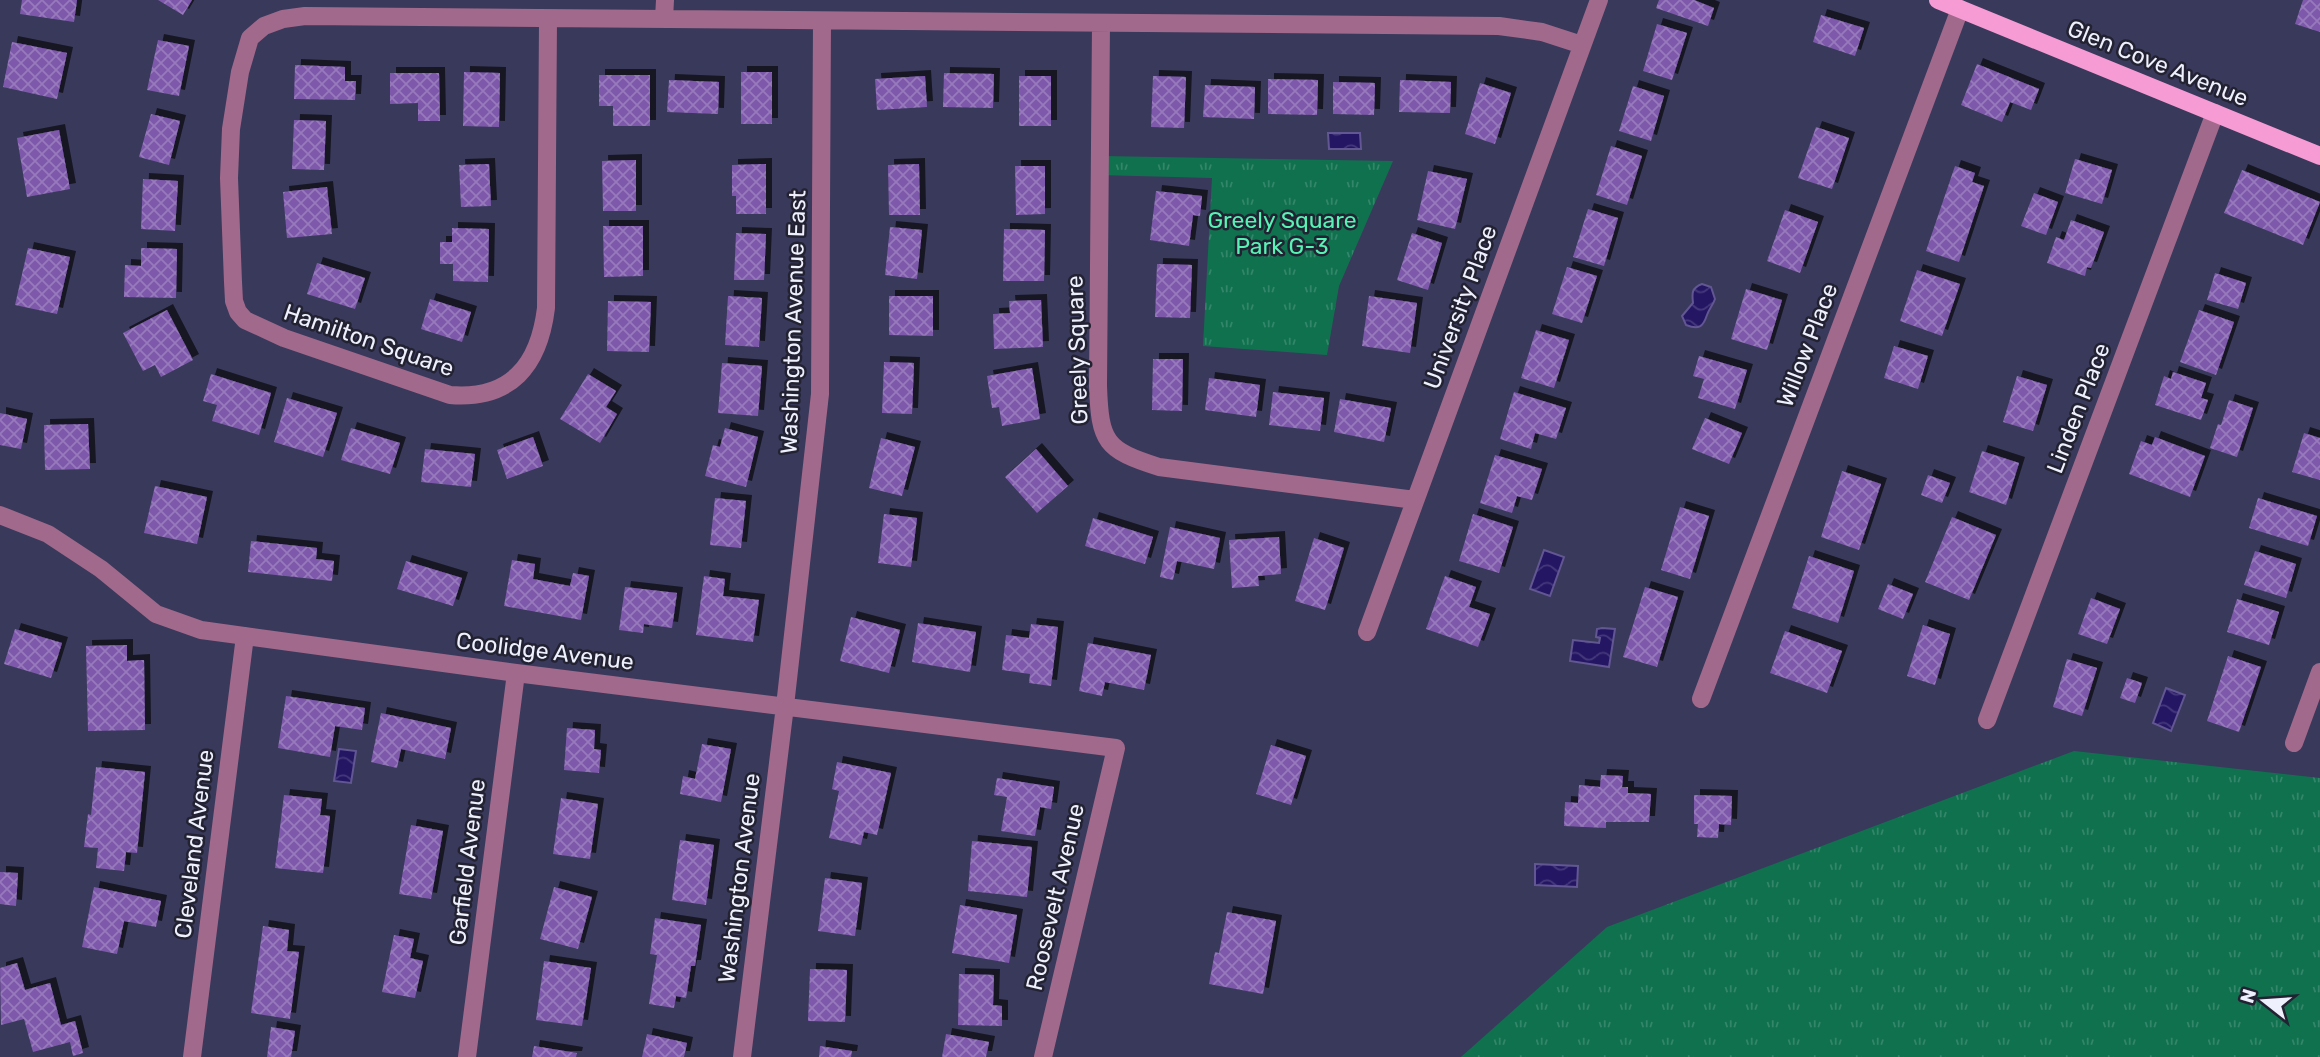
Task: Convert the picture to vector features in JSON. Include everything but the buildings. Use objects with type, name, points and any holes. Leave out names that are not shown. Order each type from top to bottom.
[{"type":"main road","name":"Glen Cove Avenue","points":[[1938,0],[2320,156]]},
{"type":"street","points":[[664,19],[665,0]]},
{"type":"street","name":"University Place","points":[[1367,632],[1599,0]]},
{"type":"street","name":"Willow Place","points":[[1701,699],[1960,9]]},
{"type":"street","name":"Hamilton Square","points":[[305,16],[548,20],[546,308],[537,350],[517,376],[489,393],[440,393],[284,338],[245,320],[234,301],[229,178],[231,129],[240,72],[250,38],[264,26],[283,19],[305,16]]},
{"type":"street","points":[[548,20],[1499,26],[1542,32],[1582,46]]},
{"type":"street","name":"Washington Avenue East","points":[[785,706],[820,394],[822,21]]},
{"type":"street","name":"Greely Square","points":[[1101,24],[1098,386],[1099,424],[1104,436],[1126,457],[1159,467],[1415,500]]},
{"type":"street","name":"Linden Place","points":[[1987,720],[2215,113]]},
{"type":"street","name":"Coolidge Avenue","points":[[0,515],[48,534],[101,569],[156,614],[201,630],[516,673],[1115,747]]},
{"type":"street","name":"Cleveland Avenue","points":[[192,1057],[245,636]]},
{"type":"street","points":[[2294,743],[2320,672]]},
{"type":"street","name":"Garfield Avenue","points":[[467,1057],[516,673]]},
{"type":"street","name":"Washington Avenue","points":[[742,1057],[785,706]]},
{"type":"street","name":"Roosevelt Avenue","points":[[1043,1057],[1115,747]]},
{"type":"green space","name":"Greely Square Park G-3","points":[[1100,156],[1393,161],[1339,286],[1327,355],[1203,346],[1212,178],[1100,175]]},
{"type":"green space","points":[[2074,751],[2320,778],[2320,1057],[1461,1057],[1607,927]]},
{"type":"water","points":[[1328,133],[1360,133],[1361,149],[1329,149]]},
{"type":"water","points":[[1702,284],[1711,287],[1715,299],[1702,325],[1686,325],[1682,316],[1693,303],[1694,289]]},
{"type":"water","points":[[1544,550],[1564,557],[1550,596],[1530,589]]},
{"type":"water","points":[[1597,629],[1615,629],[1609,667],[1570,661],[1573,640],[1599,643],[1600,638],[1596,637]]},
{"type":"water","points":[[2166,688],[2185,695],[2171,731],[2153,723]]},
{"type":"water","points":[[339,749],[356,751],[351,783],[334,781]]},
{"type":"water","points":[[1535,864],[1578,866],[1577,887],[1535,885]]}]
